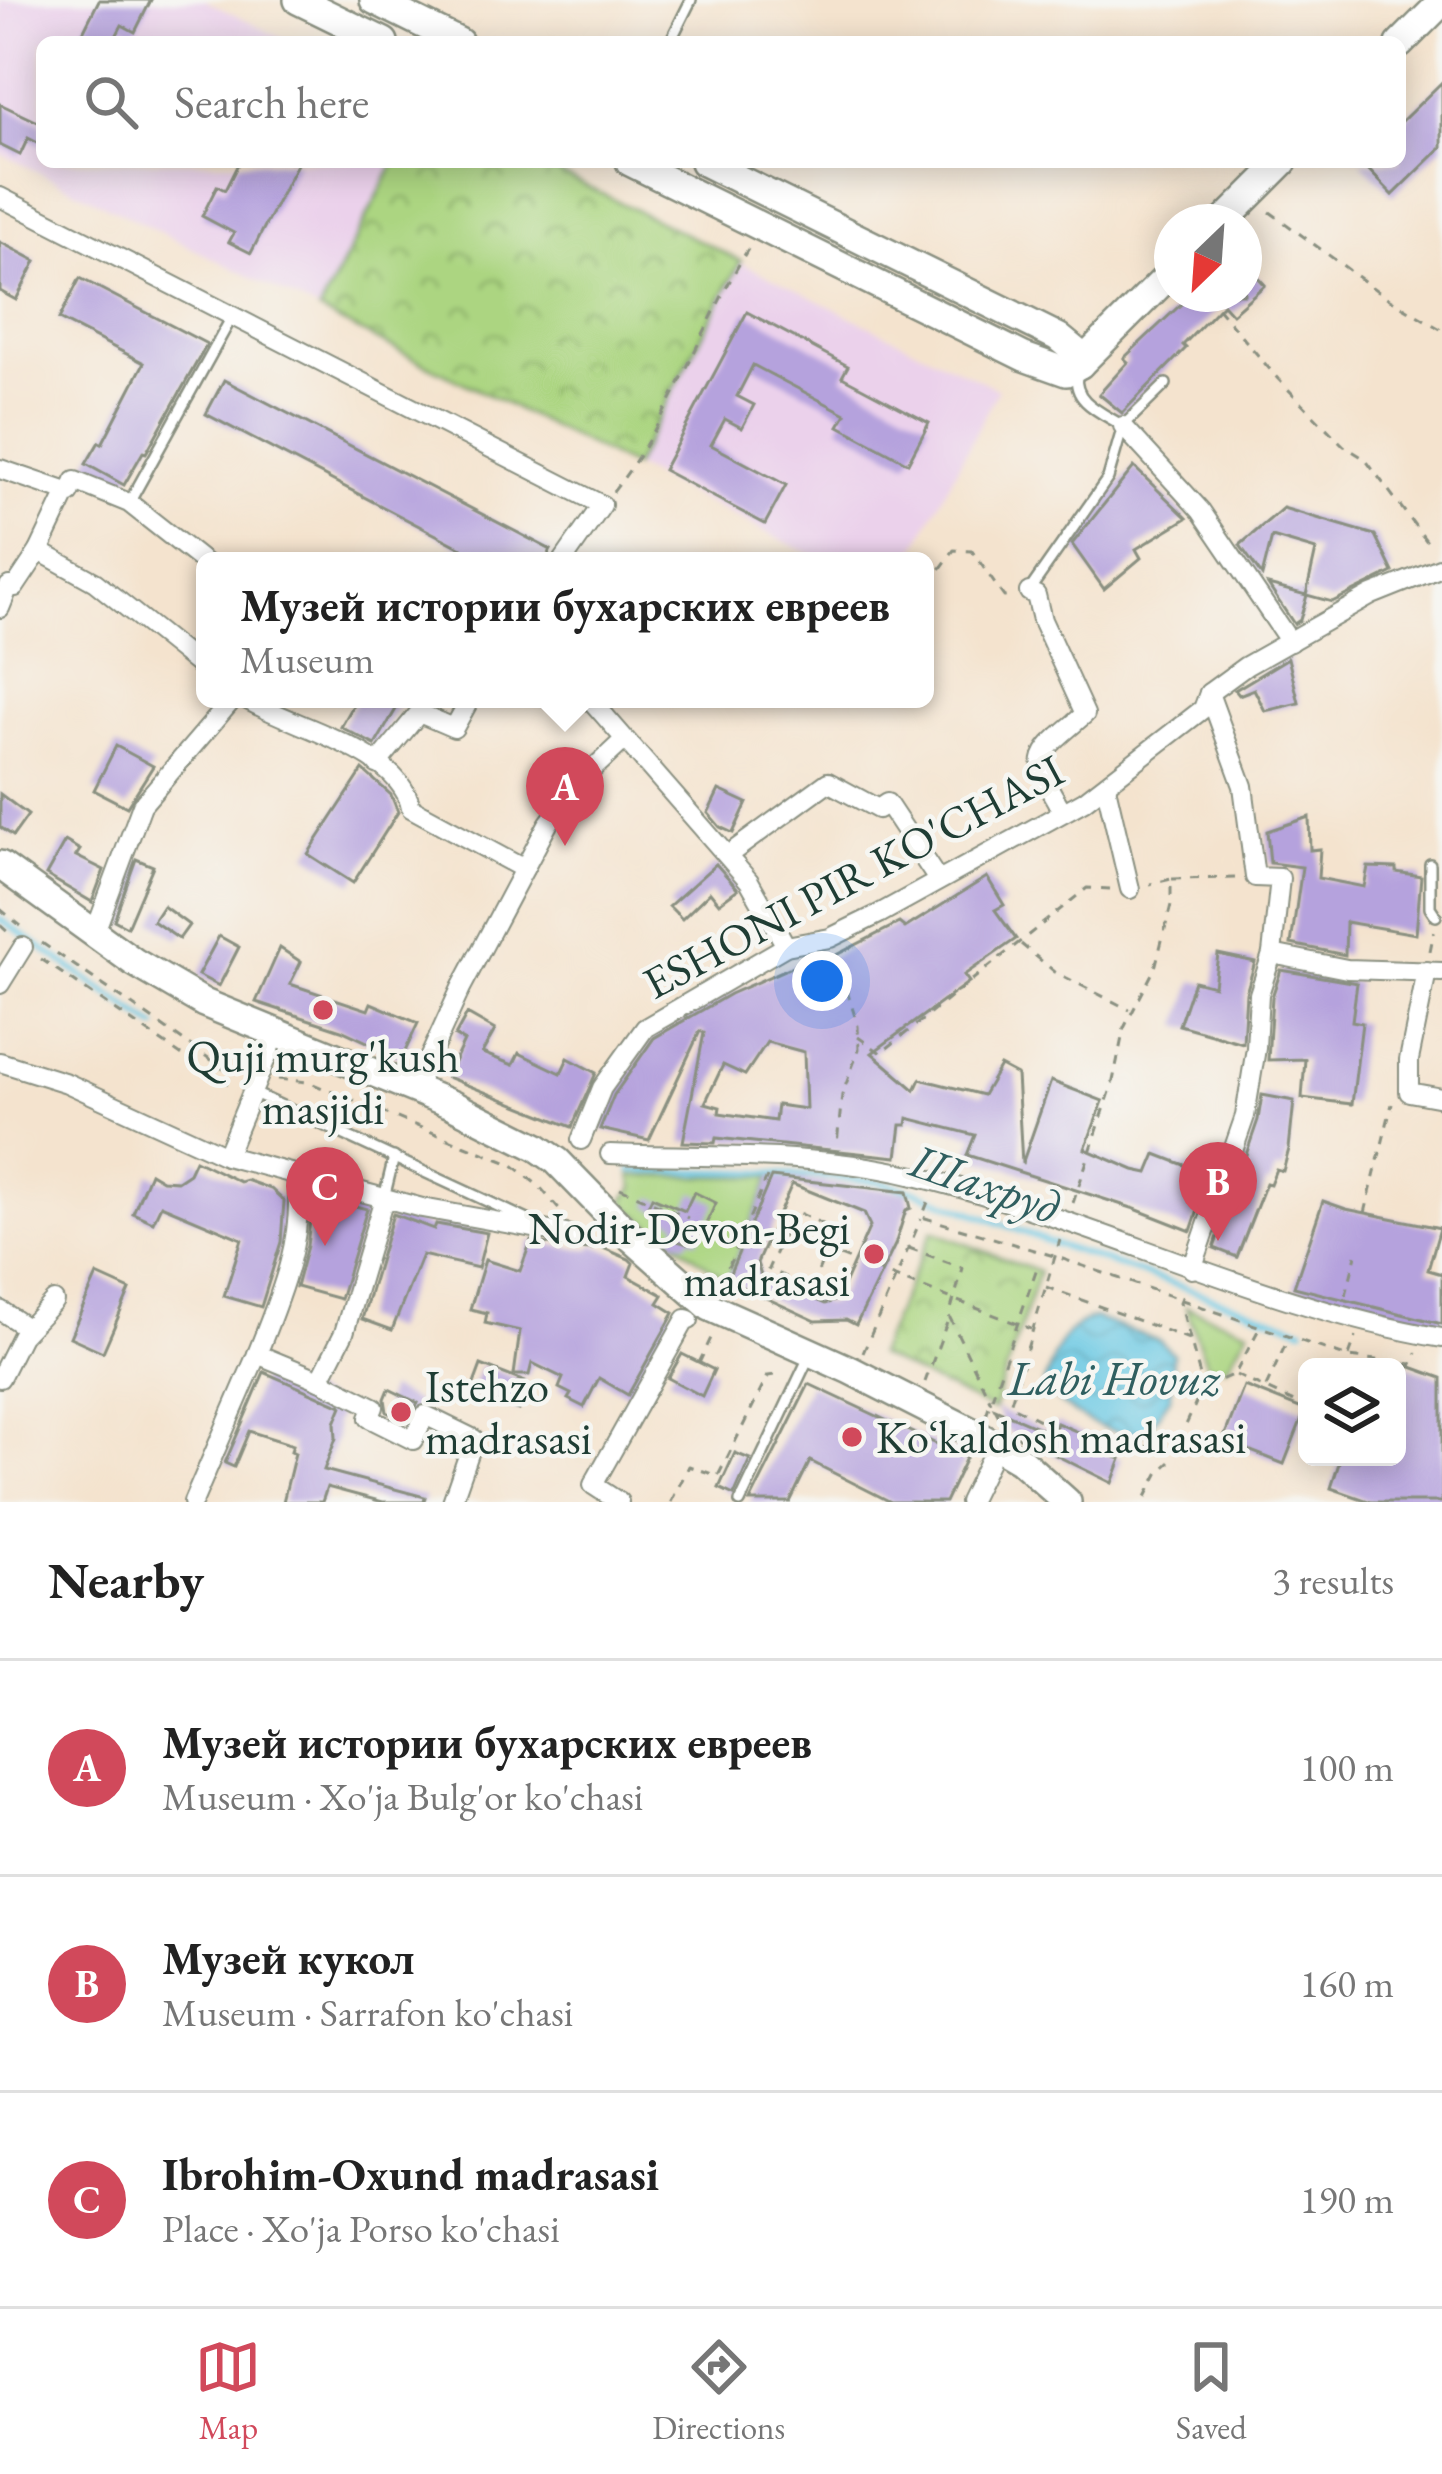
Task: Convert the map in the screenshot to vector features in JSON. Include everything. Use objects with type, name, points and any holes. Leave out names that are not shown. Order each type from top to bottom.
[{"type":"street","points":[[298,0],[372,36]]},
{"type":"street","points":[[374,0],[447,36]]},
{"type":"street","points":[[1406,38],[1442,2]]},
{"type":"street","points":[[642,168],[1046,367],[1066,372],[1154,290]]},
{"type":"street","points":[[716,168],[1058,337],[1082,356],[1079,364]]},
{"type":"street","points":[[1241,204],[1277,168]]},
{"type":"street","points":[[0,197],[602,505],[569,552]]},
{"type":"street","points":[[1123,426],[1202,511],[1290,642]]},
{"type":"street","points":[[0,469],[67,492]]},
{"type":"street","points":[[0,608],[9,586],[14,587],[39,550],[75,481],[129,502],[196,555]]},
{"type":"street","points":[[39,550],[95,582],[196,663]]},
{"type":"street","name":"ESHONI PIR KO'CHASI","points":[[580,1140],[602,1088],[645,1028],[786,946],[830,938],[1064,812],[1106,787],[1203,709],[1210,693],[1246,666],[1372,595],[1436,568]]},
{"type":"street","points":[[1029,592],[1036,595],[1042,620],[1085,714],[1052,742],[1040,764],[1040,775],[1064,812]]},
{"type":"street","points":[[1190,1276],[1245,1116],[1259,994],[1272,954],[1280,878],[1255,877],[1243,786],[1210,693]]},
{"type":"street","points":[[100,921],[142,805],[225,708]]},
{"type":"street","points":[[261,708],[369,756],[408,794],[411,808],[524,869]]},
{"type":"street","points":[[377,764],[419,713],[454,728],[465,708]]},
{"type":"street","points":[[597,708],[749,881],[786,946]]},
{"type":"street","points":[[421,1076],[548,824],[578,783],[624,740]]},
{"type":"street","points":[[728,855],[828,782],[878,808],[887,803],[938,880]]},
{"type":"street","points":[[1106,787],[1130,889]]},
{"type":"street","points":[[0,865],[134,962],[204,1003],[453,1105],[537,1147],[710,1306],[806,1362],[997,1445],[1067,1502]]},
{"type":"street","points":[[0,984],[23,947]]},
{"type":"street","points":[[1272,954],[1347,969],[1434,971],[1409,1060],[1409,1092],[1442,1098]]},
{"type":"street","points":[[226,1156],[276,1034]]},
{"type":"street","points":[[3,1069],[67,1083],[226,1156],[384,1198],[563,1229]]},
{"type":"street","points":[[610,1154],[836,1161],[913,1175],[1190,1276],[1434,1336]]},
{"type":"street","points":[[193,1502],[278,1302],[301,1202],[296,1176]]},
{"type":"street","points":[[320,1380],[344,1333],[384,1198]]},
{"type":"street","points":[[0,1378],[26,1328],[53,1301]]},
{"type":"street","points":[[0,1310],[26,1328]]},
{"type":"street","points":[[620,1502],[593,1485],[689,1320]]},
{"type":"street","points":[[257,1354],[374,1407],[369,1418],[413,1440],[425,1415],[474,1438],[452,1502]]},
{"type":"street","points":[[969,1502],[989,1461]]},
{"type":"lane","points":[[673,36],[691,0]]},
{"type":"lane","points":[[129,502],[233,315]]},
{"type":"lane","points":[[1079,364],[1075,388],[1080,397],[1123,426]]},
{"type":"lane","points":[[1029,592],[1108,478],[1123,426],[1166,384]]},
{"type":"lane","points":[[1430,864],[1430,907],[1436,916]]},
{"type":"lane","points":[[255,1084],[394,1157],[563,1229]]},
{"type":"lane","points":[[384,1198],[394,1157]]},
{"type":"lane","points":[[740,1502],[806,1362]]},
{"type":"path","points":[[1270,212],[1384,295],[1442,330]]},
{"type":"path","points":[[602,505],[643,450],[741,261]]},
{"type":"path","points":[[1221,312],[1278,379],[1344,446],[1365,459],[1401,503],[1436,568]]},
{"type":"path","points":[[934,578],[953,550],[972,550],[1004,597],[1029,592]]},
{"type":"path","points":[[858,1037],[881,1053],[1087,888],[1130,889],[1171,879],[1255,877]]},
{"type":"path","points":[[1055,1428],[1010,1405],[1112,1086],[1124,1028],[1155,968],[1171,905],[1171,879]]},
{"type":"path","points":[[0,908],[31,936],[223,1068],[255,1084]]},
{"type":"path","points":[[1434,971],[1436,916]]},
{"type":"path","points":[[830,938],[859,1049],[842,1095],[836,1161]]},
{"type":"path","points":[[1020,943],[1055,972],[1131,1011]]},
{"type":"path","points":[[23,947],[216,1079],[255,1084],[308,1082],[513,1165],[540,1187],[563,1229]]},
{"type":"path","points":[[166,1042],[172,1033]]},
{"type":"path","points":[[216,1079],[223,1068]]},
{"type":"path","points":[[1364,1213],[1394,1096],[1409,1092]]},
{"type":"path","points":[[721,1285],[768,1175],[751,1174]]},
{"type":"path","points":[[620,1188],[688,1218]]},
{"type":"path","points":[[863,1353],[926,1206]]},
{"type":"path","points":[[794,1211],[836,1230],[827,1251],[811,1288],[768,1269],[794,1211]]},
{"type":"path","points":[[922,1217],[1055,1253],[1348,1358],[1412,1364],[1434,1336]]},
{"type":"path","points":[[909,1248],[964,1268],[925,1382]]},
{"type":"path","points":[[827,1251],[1033,1330]]},
{"type":"path","points":[[1341,1315],[1356,1255]]},
{"type":"path","points":[[986,1415],[1039,1262]]},
{"type":"path","points":[[1106,1447],[1136,1451],[1182,1434],[1203,1387],[1182,1299],[1190,1276]]},
{"type":"path","points":[[1045,1287],[1190,1340]]},
{"type":"path","points":[[949,1316],[991,1402]]},
{"type":"path","points":[[1252,1324],[1254,1317]]},
{"type":"path","points":[[1203,1387],[1234,1374],[1259,1328]]},
{"type":"path","points":[[699,1363],[715,1332]]},
{"type":"path","points":[[1265,1389],[1289,1337]]},
{"type":"path","points":[[671,1502],[689,1466],[718,1476],[768,1376],[806,1362]]},
{"type":"path","points":[[1234,1374],[1298,1404]]},
{"type":"path","points":[[1146,1497],[1170,1462]]},
{"type":"shaded area","points":[[0,0],[204,0],[277,36],[36,36],[36,168],[548,168],[998,389],[914,552],[806,552],[0,153]]},
{"type":"green space","points":[[392,168],[548,168],[741,261],[633,467],[319,311]]},
{"type":"green space","points":[[631,1176],[771,1177],[727,1280],[629,1208],[624,1200],[634,1188]]},
{"type":"green space","points":[[932,1231],[1039,1272],[993,1410],[877,1355]]},
{"type":"green space","points":[[1186,1307],[1249,1330],[1227,1366],[1207,1365]]},
{"type":"water","name":"Labi Hovuz","points":[[1094,1318],[1160,1341],[1173,1354],[1171,1396],[1146,1432],[1117,1432],[1089,1422],[1043,1385],[1066,1336]]},
{"type":"building","points":[[99,0],[151,0],[135,32],[122,25],[116,36],[81,36]]},
{"type":"building","points":[[1442,82],[1442,147],[1393,195],[1367,168],[1406,168],[1406,117]]},
{"type":"building","points":[[0,104],[36,121],[36,142],[28,138],[20,155],[0,145]]},
{"type":"building","points":[[236,168],[295,168],[251,253],[229,242],[234,233],[202,216],[217,186],[225,190]]},
{"type":"building","points":[[0,242],[36,261],[16,300],[0,291]]},
{"type":"building","points":[[80,278],[207,344],[124,485],[86,464],[102,444],[144,363],[59,319]]},
{"type":"building","points":[[747,312],[848,366],[842,377],[929,423],[908,463],[839,426],[846,414],[753,365],[737,396],[754,405],[742,428],[725,419],[711,445],[786,485],[765,524],[663,470]]},
{"type":"building","points":[[1173,312],[1215,312],[1122,413],[1099,394],[1128,362],[1124,358]]},
{"type":"building","points":[[224,380],[551,550],[469,552],[206,414]]},
{"type":"building","points":[[1134,467],[1187,518],[1136,549],[1141,558],[1104,589],[1072,544]]},
{"type":"building","points":[[1283,508],[1375,535],[1393,572],[1332,602],[1307,595],[1300,620],[1294,624],[1268,585],[1306,595],[1316,550],[1272,537],[1262,576],[1240,545]]},
{"type":"building","points":[[1288,658],[1299,703],[1265,711],[1254,689],[1239,695],[1235,690]]},
{"type":"building","points":[[352,708],[397,708],[375,745],[341,727]]},
{"type":"building","points":[[116,746],[153,766],[127,807],[94,790]]},
{"type":"building","points":[[363,770],[391,795],[398,812],[353,883],[308,854]]},
{"type":"building","points":[[719,790],[747,803],[733,833],[708,813]]},
{"type":"building","points":[[0,794],[28,815],[13,836],[0,827]]},
{"type":"building","points":[[1309,817],[1310,850],[1320,849],[1318,878],[1364,887],[1368,867],[1396,868],[1396,872],[1421,876],[1416,934],[1346,922],[1345,955],[1291,944],[1302,867],[1270,863],[1267,831]]},
{"type":"building","points":[[65,841],[80,850],[76,856],[104,870],[92,902],[46,875]]},
{"type":"building","points":[[136,859],[153,866],[127,927],[114,920]]},
{"type":"building","points":[[716,864],[738,889],[719,903],[710,892],[682,919],[669,906]]},
{"type":"building","points":[[987,877],[1004,905],[995,910],[1016,939],[964,975],[969,982],[872,1053],[915,1090],[920,1079],[983,1095],[1000,1066],[1017,1075],[1022,1164],[1051,1081],[1103,1101],[1085,1149],[1148,1173],[1156,1154],[1210,1175],[1191,1231],[967,1155],[975,1135],[908,1118],[907,1125],[901,1125],[897,1157],[716,1138],[715,1143],[683,1142],[704,1033],[700,1031],[649,1140],[600,1129],[614,1095],[654,1038],[730,994],[823,953],[828,959],[899,923],[905,928]],"holes":[[[767,1042],[804,1052],[806,1109],[777,1105],[775,1121],[719,1113],[720,1107],[705,1103],[723,1065],[745,1075]]]},
{"type":"building","points":[[163,906],[189,925],[179,939],[153,921]]},
{"type":"building","points":[[219,936],[239,947],[219,986],[198,975]]},
{"type":"building","points":[[280,948],[301,962],[290,984],[368,1010],[371,1003],[418,1023],[402,1058],[341,1030],[256,1002]]},
{"type":"building","points":[[1218,954],[1255,962],[1246,993],[1243,1043],[1179,1025],[1194,981],[1214,986]]},
{"type":"building","points":[[1281,970],[1357,983],[1352,1021],[1362,1023],[1352,1104],[1302,1098],[1305,1059],[1268,1060],[1272,997]]},
{"type":"building","points":[[467,1014],[495,1030],[482,1053],[513,1065],[519,1053],[561,1073],[568,1058],[596,1073],[572,1127],[447,1077],[464,1041],[455,1036]]},
{"type":"building","points":[[1262,1095],[1294,1101],[1289,1149],[1283,1171],[1276,1169],[1270,1184],[1266,1183],[1237,1257],[1214,1248],[1258,1120]]},
{"type":"building","points":[[195,1160],[240,1182],[271,1189],[284,1201],[281,1242],[261,1307],[224,1296],[242,1239],[161,1205],[153,1222],[133,1213],[150,1173],[177,1181],[189,1173]]},
{"type":"building","name":"Nodir-Devon-Begi madrasasi","points":[[771,1177],[907,1192],[911,1208],[906,1210],[895,1245],[856,1325],[846,1320],[816,1321],[727,1280]],"holes":[[[792,1184],[864,1213],[870,1226],[837,1300],[825,1304],[761,1276],[757,1263]]]},
{"type":"building","points":[[694,1192],[716,1203],[698,1241],[690,1238],[687,1244],[671,1239],[677,1223],[648,1206],[652,1197],[685,1211]]},
{"type":"building","points":[[313,1195],[367,1209],[340,1299],[296,1287]]},
{"type":"building","points":[[1323,1201],[1440,1228],[1428,1270],[1442,1274],[1442,1324],[1294,1287]]},
{"type":"building","points":[[393,1214],[434,1229],[436,1224],[487,1233],[478,1268],[422,1255],[392,1330],[362,1319]]},
{"type":"building","points":[[531,1241],[570,1248],[592,1249],[594,1244],[629,1259],[633,1263],[628,1276],[663,1295],[658,1303],[674,1313],[628,1395],[599,1378],[584,1407],[559,1388],[563,1378],[532,1363],[529,1375],[514,1375],[520,1331],[485,1323],[487,1313],[470,1309],[485,1260],[520,1271]]},
{"type":"building","points":[[97,1275],[130,1290],[103,1352],[70,1337]]},
{"type":"building","points":[[682,1354],[714,1370],[702,1396],[668,1378]]},
{"type":"building","points":[[481,1365],[525,1382],[518,1410],[471,1392]]},
{"type":"building","points":[[1406,1365],[1442,1378],[1442,1502],[1371,1502],[1331,1488],[1338,1466],[1406,1466]]},
{"type":"building","points":[[264,1372],[342,1406],[324,1470],[425,1497],[424,1502],[383,1502],[327,1487],[322,1502],[283,1502],[293,1445],[249,1431],[234,1467],[225,1463]]},
{"type":"building","name":"Koʻkaldosh madrasasi","points":[[809,1384],[966,1458],[945,1502],[891,1502],[810,1461],[790,1502],[750,1502]]},
{"type":"building","points":[[1244,1386],[1298,1407],[1298,1428],[1284,1464],[1223,1440]]},
{"type":"building","points":[[389,1389],[418,1403],[407,1422],[387,1412]]},
{"type":"building","points":[[995,1409],[1053,1434],[1057,1423],[1107,1444],[1104,1453],[1121,1459],[1112,1483],[1007,1431]]},
{"type":"building","points":[[735,1453],[750,1459],[734,1495],[719,1488]]},
{"type":"waterway","points":[[0,919],[156,1027]]},
{"type":"waterway","name":"Шахруд","points":[[632,1171],[753,1172],[876,1181],[1303,1328]]},
{"type":"place","name":"Музей истории бухарских евреев","points":[[565,846]]},
{"type":"place","name":"Quji murg'kush masjidi","points":[[323,1010]]},
{"type":"place","name":"Музей кукол","points":[[1218,1241]]},
{"type":"place","name":"Ibrohim-Oxund madrasasi","points":[[325,1246]]},
{"type":"place","name":"Nodir-Devon-Begi madrasasi","points":[[874,1254]]},
{"type":"place","name":"Istehzo madrasasi","points":[[401,1412]]},
{"type":"place","name":"Koʻkaldosh madrasasi","points":[[852,1437]]}]
